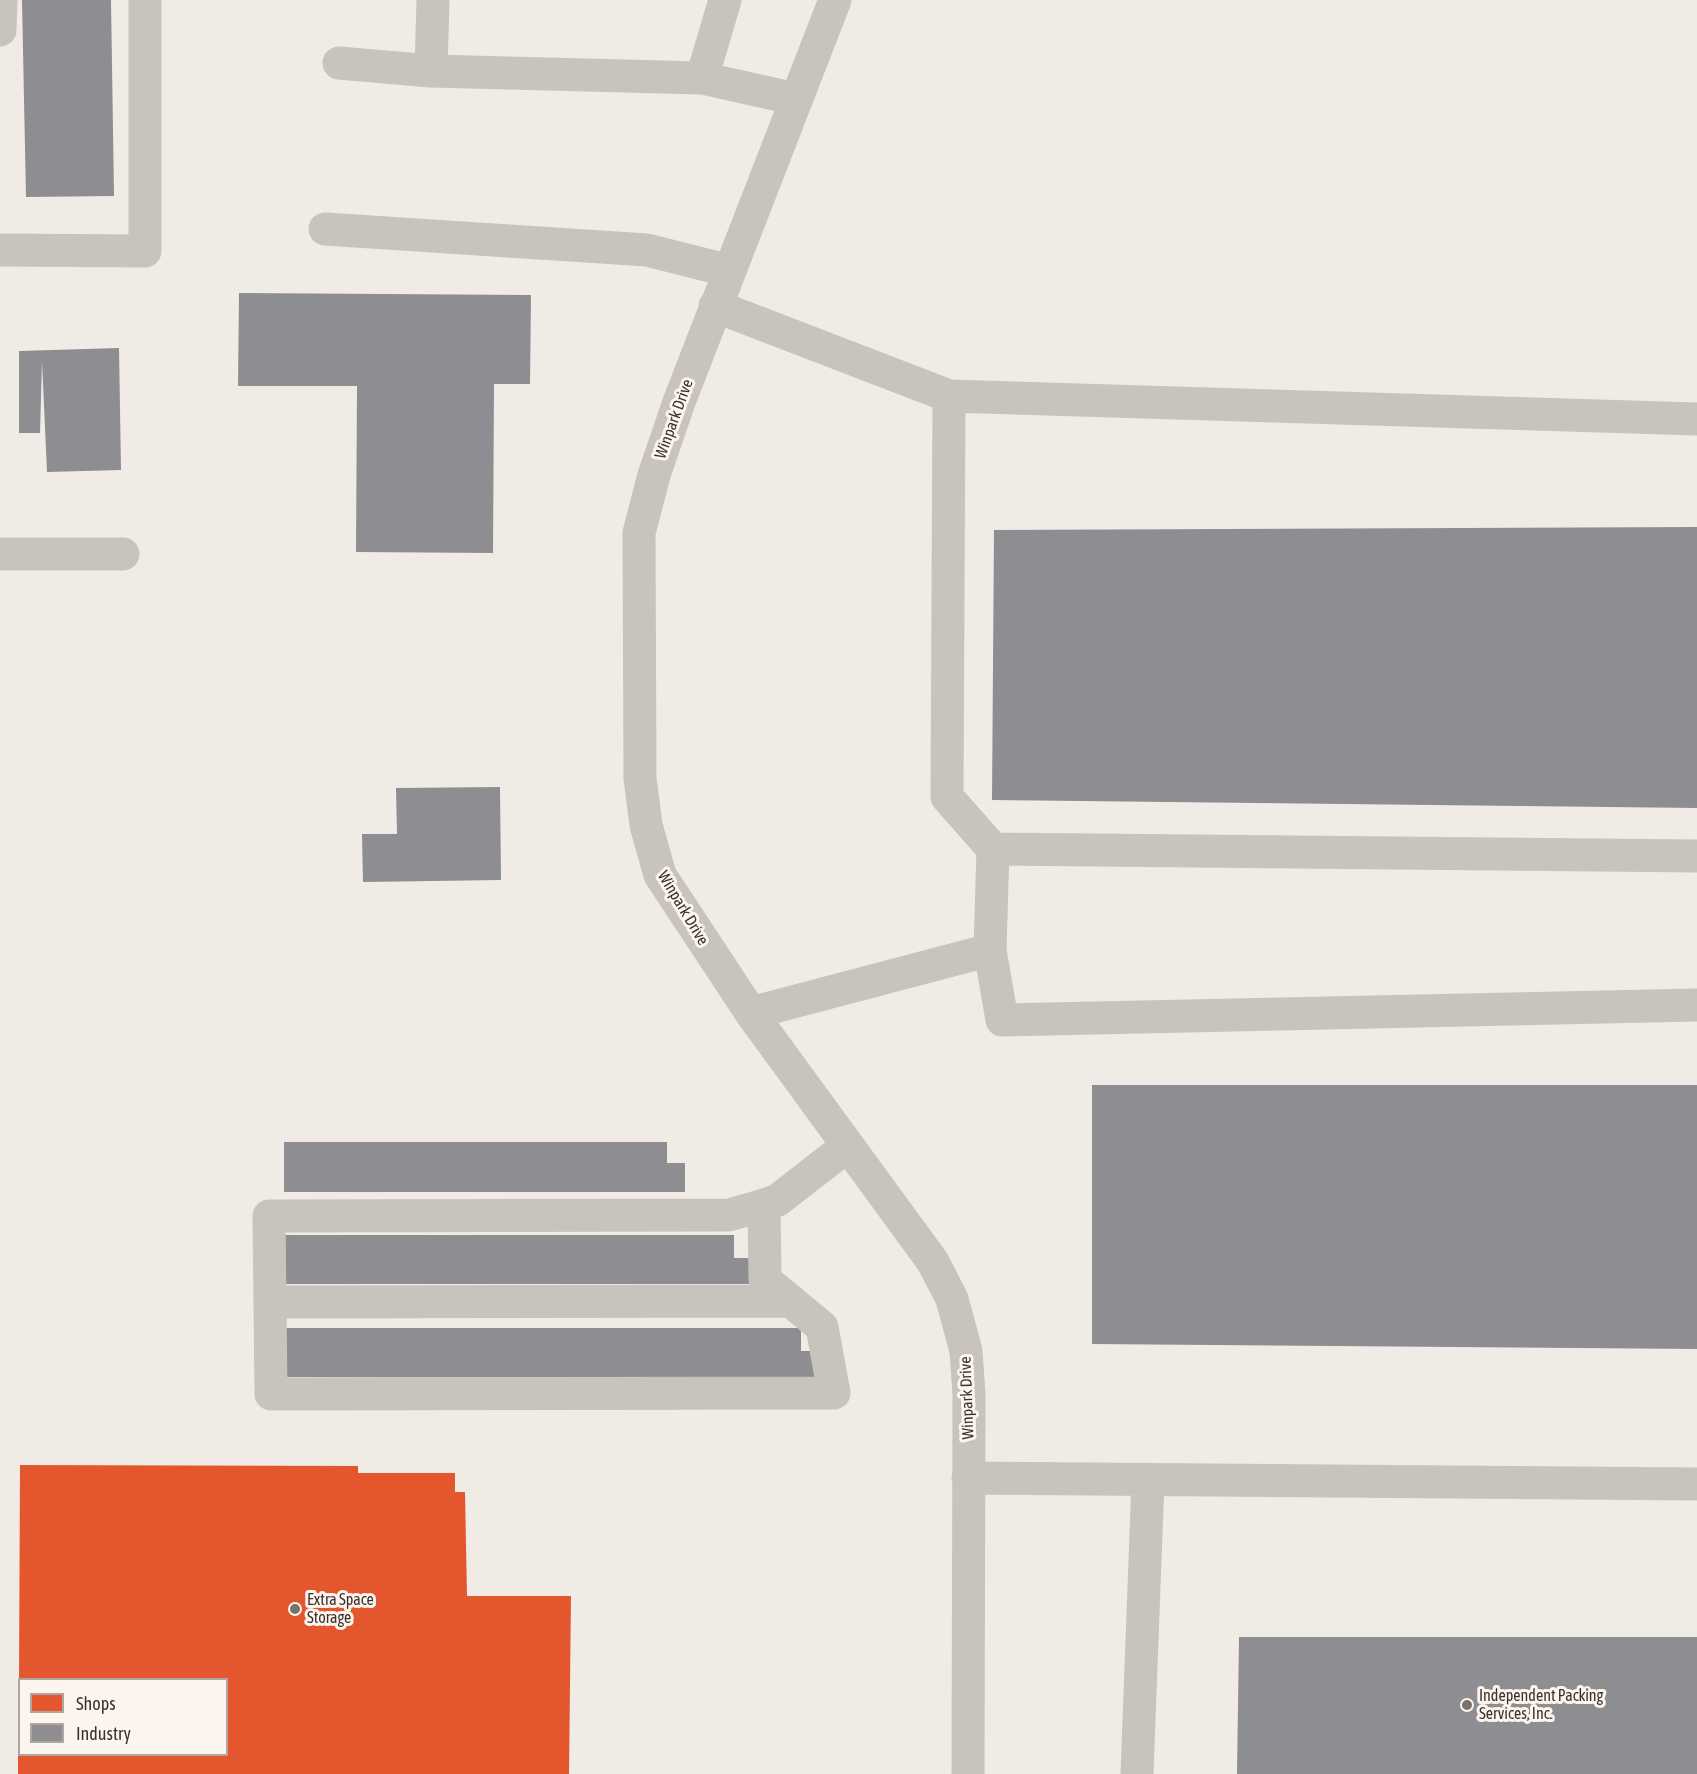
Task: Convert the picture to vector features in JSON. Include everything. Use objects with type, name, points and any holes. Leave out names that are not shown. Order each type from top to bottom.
[{"type":"street","points":[[0,30],[1,0]]},
{"type":"street","points":[[0,250],[145,251],[145,0]]},
{"type":"street","points":[[431,71],[433,0]]},
{"type":"street","points":[[702,78],[725,0]]},
{"type":"street","name":"Winpark Drive","points":[[835,0],[716,306],[654,475],[639,533],[640,778],[646,825],[660,875],[751,1013],[846,1147],[933,1262],[952,1299],[966,1351],[969,1395],[968,1774]]},
{"type":"street","points":[[339,63],[431,71],[702,78],[796,99]]},
{"type":"street","points":[[325,229],[647,250],[730,271]]},
{"type":"street","points":[[716,306],[949,396],[1697,419]]},
{"type":"street","points":[[949,396],[947,797],[993,849],[990,950],[1002,1020],[1697,1005]]},
{"type":"street","points":[[0,554],[123,554]]},
{"type":"street","points":[[993,849],[1697,856]]},
{"type":"street","points":[[751,1013],[990,950]]},
{"type":"street","points":[[764,1204],[765,1280],[822,1327],[834,1393],[271,1394],[269,1216],[729,1215],[764,1204],[778,1200],[846,1147]]},
{"type":"street","points":[[270,1302],[791,1301]]},
{"type":"street","points":[[968,1478],[1697,1484]]},
{"type":"street","points":[[1137,1774],[1148,1479]]},
{"type":"building: Shops","name":"Extra Space Storage","points":[[20,1465],[358,1466],[358,1473],[455,1473],[455,1492],[465,1492],[467,1596],[571,1596],[569,1774],[18,1774],[18,1756],[228,1756],[228,1678],[19,1678]]},
{"type":"building: Industry","points":[[22,0],[111,0],[114,196],[26,197]]},
{"type":"building: Industry","points":[[239,293],[531,295],[530,384],[494,384],[493,553],[356,552],[357,386],[238,386]]},
{"type":"building: Industry","points":[[119,348],[121,470],[47,472],[42,361],[40,433],[19,433],[19,351]]},
{"type":"building: Industry","points":[[1697,527],[1697,808],[992,800],[994,530]]},
{"type":"building: Industry","points":[[500,787],[501,880],[363,882],[362,834],[397,834],[396,788]]},
{"type":"building: Industry","points":[[1092,1085],[1697,1085],[1697,1349],[1092,1344]]},
{"type":"building: Industry","points":[[284,1142],[667,1142],[667,1163],[685,1163],[685,1192],[284,1192]]},
{"type":"building: Industry","points":[[283,1235],[734,1235],[734,1258],[751,1258],[751,1284],[283,1284]]},
{"type":"building: Industry","points":[[285,1328],[801,1328],[801,1351],[819,1351],[819,1378],[285,1377]]},
{"type":"building: Industry","name":"Independent Packing Services, Inc.","points":[[1239,1637],[1697,1637],[1697,1774],[1237,1774]]},
{"type":"place","name":"Extra Space Storage","points":[[295,1609]]},
{"type":"place","name":"Independent Packing Services, Inc.","points":[[1467,1705]]}]
